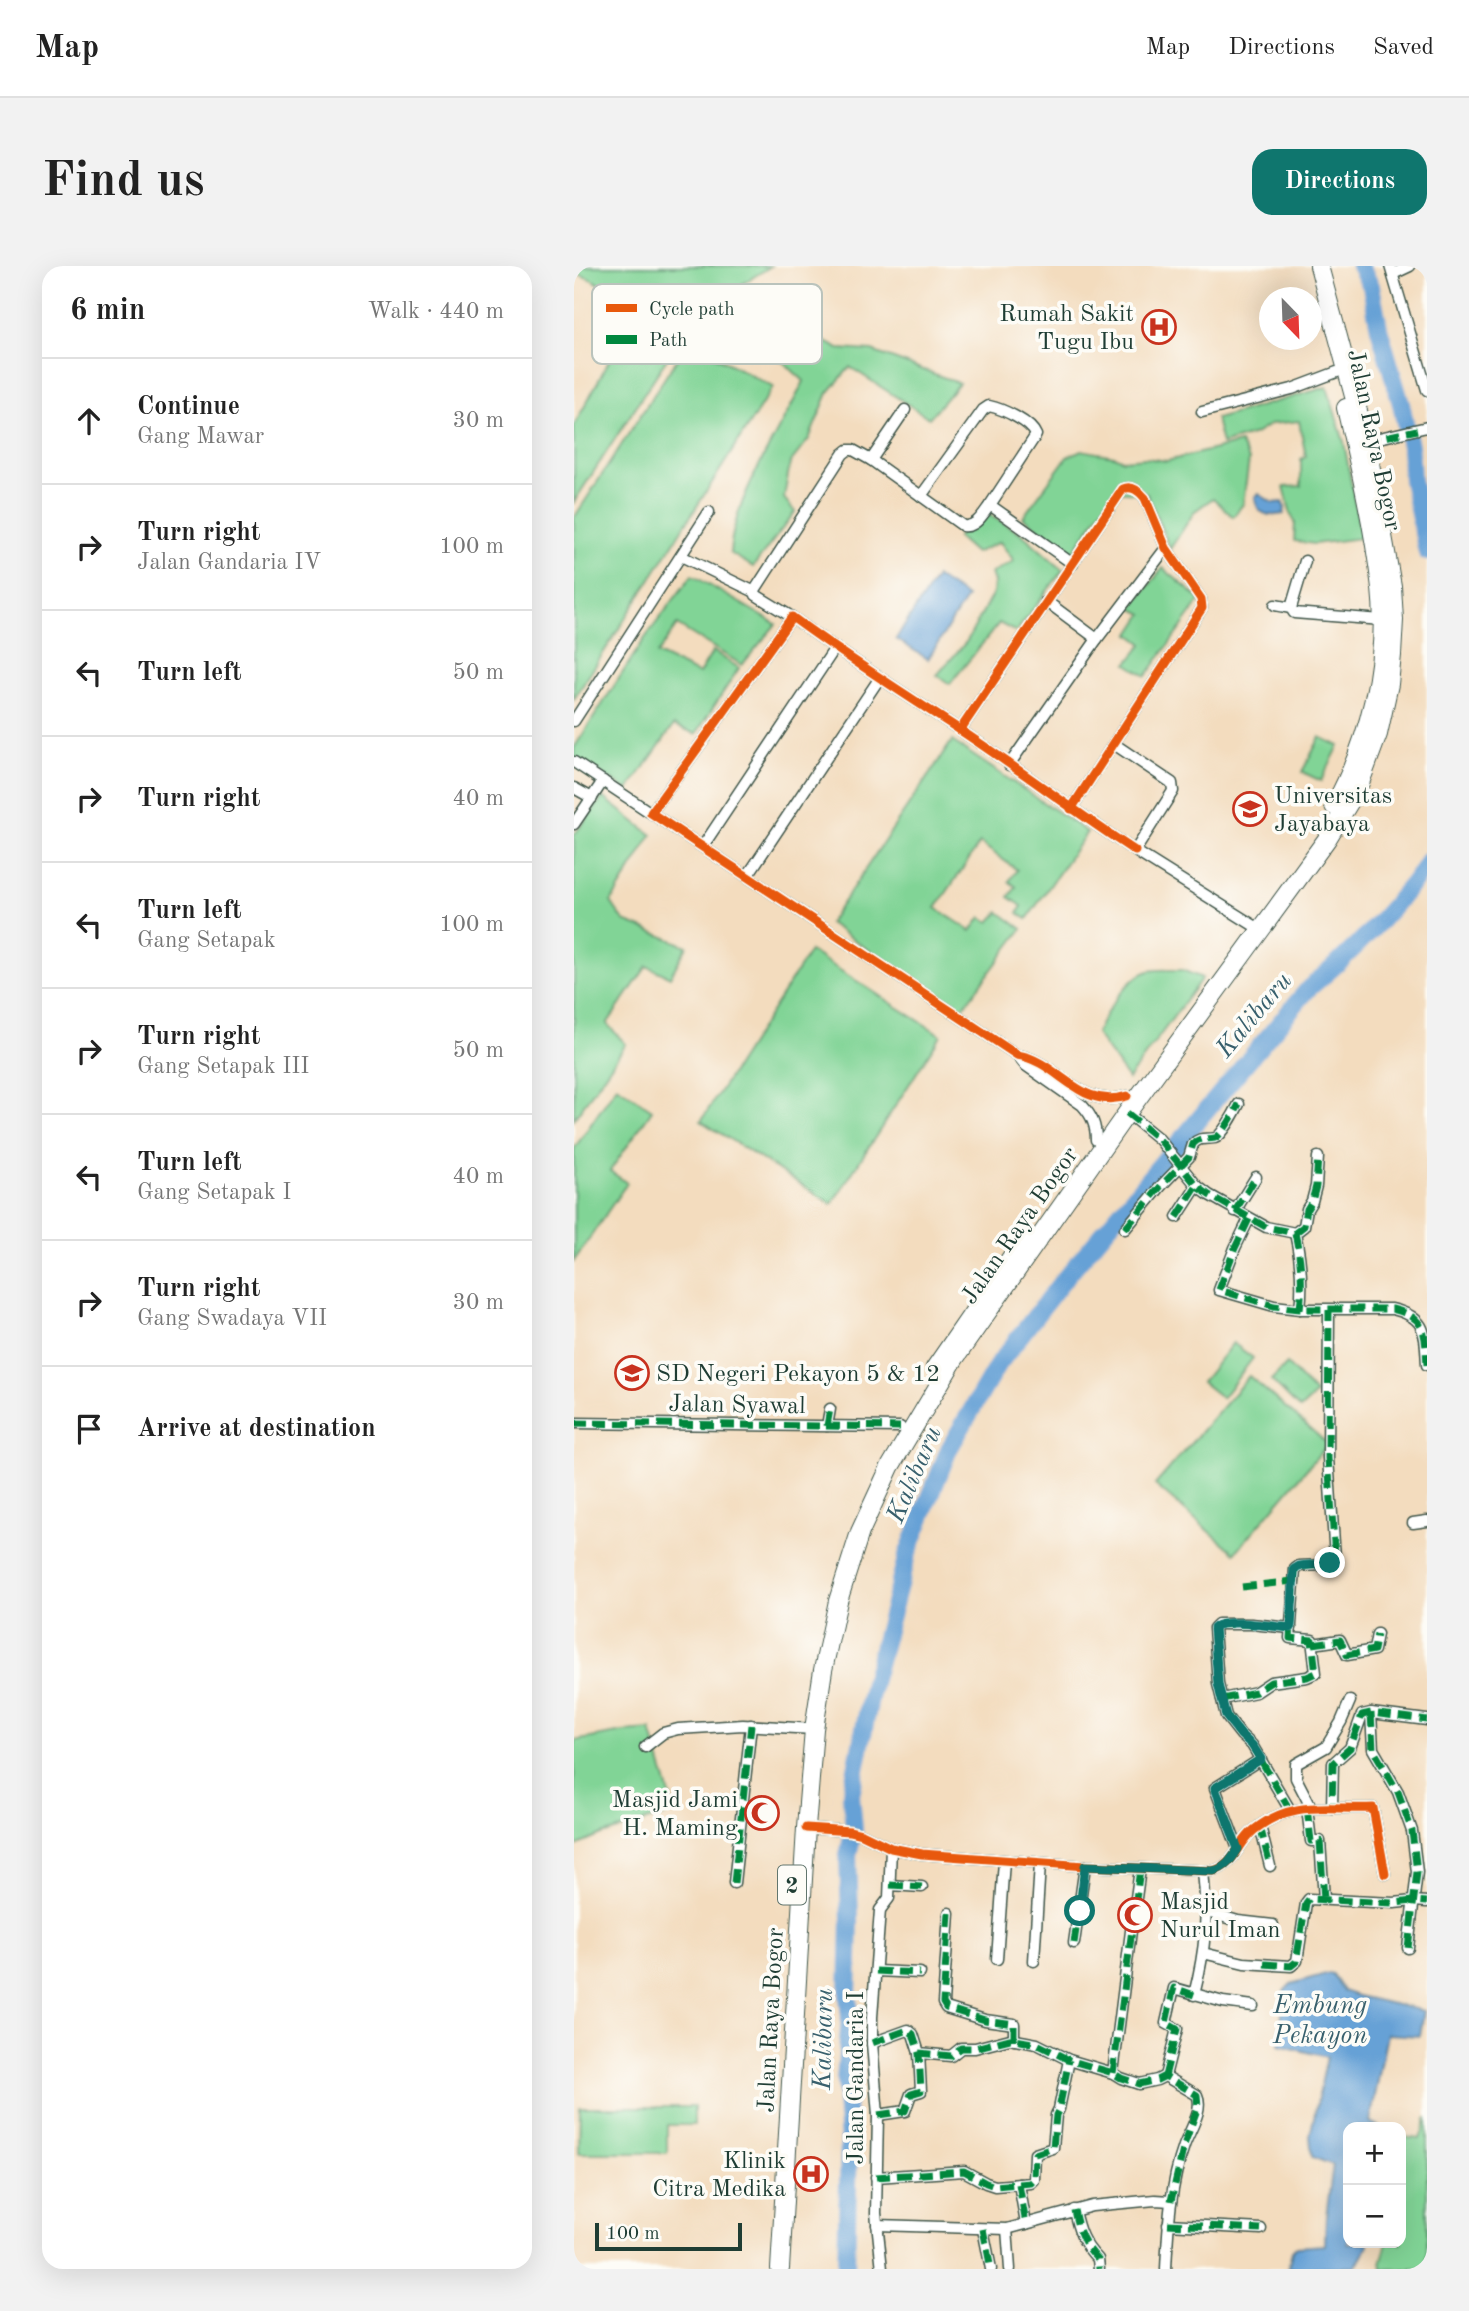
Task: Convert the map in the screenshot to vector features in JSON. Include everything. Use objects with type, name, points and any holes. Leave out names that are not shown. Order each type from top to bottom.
[{"type":"highway","name":"Jalan Raya Bogor","points":[[1309,266],[1360,466],[1381,589],[1382,620],[1372,733]]},
{"type":"highway","name":"Jalan Raya Bogor","points":[[770,2269],[808,1728],[818,1643],[833,1581],[863,1500],[900,1427],[945,1352],[1257,927],[1348,780],[1372,733],[1389,684],[1394,620],[1390,574],[1366,441],[1319,266]]},
{"type":"highway","name":"Jalan Raya Bogor","points":[[780,2269],[806,1828],[808,1728],[844,1580],[860,1532],[890,1467],[955,1358],[1100,1142]]},
{"type":"street","points":[[1410,266],[1392,270],[1427,390]]},
{"type":"street","points":[[1202,412],[1292,389],[1337,372]]},
{"type":"street","points":[[755,593],[765,573],[848,450],[871,460],[921,496],[967,527],[974,524],[990,505],[1036,435],[1032,427],[993,407],[983,410],[921,496]]},
{"type":"street","points":[[871,460],[905,410]]},
{"type":"street","points":[[1366,441],[1422,429]]},
{"type":"street","points":[[960,730],[1123,489],[1135,489],[1145,498],[1166,548],[1201,599],[1202,608],[1071,809]]},
{"type":"street","points":[[990,505],[1073,564]]},
{"type":"street","points":[[574,721],[709,512]]},
{"type":"street","points":[[1009,765],[1097,639],[1166,548]]},
{"type":"street","points":[[681,556],[755,593],[879,679],[960,730],[1071,809],[1257,927]]},
{"type":"street","points":[[1291,608],[1305,561]]},
{"type":"street","points":[[1046,601],[1097,639]]},
{"type":"street","points":[[1275,605],[1291,608],[1295,614],[1382,620]]},
{"type":"street","points":[[651,813],[792,617]]},
{"type":"street","points":[[703,846],[835,648]]},
{"type":"street","points":[[748,875],[879,679]]},
{"type":"street","points":[[1114,744],[1174,787],[1135,851]]},
{"type":"street","points":[[574,762],[1017,1055],[1042,1065],[1085,1100],[1100,1142]]},
{"type":"street","points":[[574,824],[603,781]]},
{"type":"street","points":[[574,788],[592,798]]},
{"type":"street","points":[[1085,1100],[1132,1097],[1159,1139],[1197,1186],[1266,1227],[1295,1233],[1304,1226],[1307,1209],[1314,1196],[1318,1157]]},
{"type":"street","points":[[1125,1229],[1178,1161],[1191,1154],[1195,1141],[1219,1136],[1239,1104]]},
{"type":"street","points":[[1235,1211],[1256,1177]]},
{"type":"street","points":[[1177,1217],[1197,1186]]},
{"type":"street","points":[[1249,1219],[1219,1290],[1274,1306],[1300,1310],[1392,1308],[1404,1311],[1419,1321],[1425,1333],[1427,1365]]},
{"type":"street","points":[[1295,1233],[1302,1267],[1300,1310]]},
{"type":"street","points":[[1222,1699],[1256,1692],[1271,1682],[1315,1675],[1311,1639],[1291,1639],[1291,1628],[1294,1572],[1299,1566],[1330,1563],[1335,1557],[1328,1458],[1329,1310]]},
{"type":"street","points":[[827,1426],[830,1409]]},
{"type":"street","name":"Jalan Syawal","points":[[574,1423],[900,1427]]},
{"type":"street","points":[[1413,1523],[1427,1521]]},
{"type":"street","points":[[1290,1810],[1252,1745],[1229,1722],[1218,1684],[1214,1628],[1218,1624],[1234,1624],[1291,1628]]},
{"type":"street","points":[[1313,1644],[1340,1640],[1347,1655],[1374,1650],[1377,1634]]},
{"type":"street","points":[[1324,1899],[1321,1841],[1311,1841],[1309,1808],[1294,1772],[1296,1764],[1326,1747],[1350,1701]]},
{"type":"street","points":[[1332,1808],[1333,1763],[1350,1748],[1360,1717],[1364,1713],[1427,1720]]},
{"type":"street","points":[[1371,1713],[1373,1749],[1398,1792],[1412,1831],[1417,1872],[1409,1948]]},
{"type":"street","points":[[645,1747],[658,1736],[673,1730],[723,1725],[808,1728]]},
{"type":"street","points":[[734,1883],[751,1725]]},
{"type":"street","points":[[1238,1849],[1215,1788],[1261,1759]]},
{"type":"street","points":[[806,1828],[850,1831],[891,1848],[922,1854],[1040,1864],[1203,1871],[1224,1867],[1246,1838],[1260,1826],[1290,1810],[1373,1808],[1385,1874]]},
{"type":"street","points":[[1260,1826],[1269,1866]]},
{"type":"street","name":"Jalan Gandaria I","points":[[882,2269],[877,2225],[877,2115],[872,2043],[880,1910],[889,1898],[891,1848]]},
{"type":"street","points":[[997,1958],[1004,1861]]},
{"type":"street","points":[[1034,1961],[1040,1864]]},
{"type":"street","points":[[1074,1943],[1085,1866]]},
{"type":"street","points":[[1135,1905],[1140,1869]]},
{"type":"street","points":[[1194,1994],[1203,1953],[1207,1912],[1203,1871]]},
{"type":"street","points":[[890,1885],[922,1887]]},
{"type":"street","points":[[1203,1953],[1244,1963],[1294,1965],[1297,1961],[1307,1900],[1427,1902]]},
{"type":"street","points":[[1207,1912],[1238,1922],[1273,1925]]},
{"type":"street","points":[[949,1913],[943,2003],[946,2008],[985,2020],[1014,2024],[1014,2040]]},
{"type":"street","points":[[1113,2073],[1132,1923]]},
{"type":"street","points":[[876,1971],[920,1973]]},
{"type":"street","points":[[919,2053],[951,2056],[961,2048],[1014,2040],[1037,2044],[1069,2060],[1141,2084],[1165,2076],[1177,2029],[1166,2023],[1174,1989],[1223,2002],[1252,2006]]},
{"type":"street","points":[[872,2043],[908,2030],[913,2034],[919,2053],[922,2090],[911,2094],[905,2111],[877,2115]]},
{"type":"street","points":[[876,2177],[964,2171],[995,2186],[1031,2183],[1034,2180],[1035,2154],[1053,2148],[1056,2115],[1069,2060]]},
{"type":"street","points":[[1165,2076],[1199,2098],[1181,2155],[1171,2201],[1166,2269]]},
{"type":"street","points":[[1019,2185],[1026,2224]]},
{"type":"street","points":[[877,2225],[1007,2229],[1074,2210],[1111,2203],[1171,2201]]},
{"type":"street","points":[[1074,2210],[1078,2231],[1090,2253],[1098,2259],[1099,2269]]},
{"type":"street","points":[[1168,2224],[1261,2229]]},
{"type":"street","points":[[983,2229],[991,2269]]},
{"type":"street","points":[[1007,2229],[1010,2269]]},
{"type":"green space","points":[[574,266],[771,266],[742,284],[599,284],[574,272]]},
{"type":"green space","points":[[822,340],[839,349],[872,351],[959,383],[929,418],[850,367],[828,393],[809,439],[790,463],[784,498],[795,512],[753,567],[730,553],[733,531],[759,465],[804,381],[785,364],[822,364]]},
{"type":"green space","points":[[607,364],[663,364],[574,502],[574,426]]},
{"type":"green space","points":[[674,364],[730,364],[773,387],[574,699],[574,518]]},
{"type":"green space","points":[[1327,387],[1344,442],[1361,538],[1314,544],[1294,541],[1295,522],[1284,487],[1301,486],[1301,459],[1306,457],[1299,421],[1271,424],[1255,434],[1222,444],[1216,419]]},
{"type":"green space","points":[[1240,443],[1249,460],[1243,504],[1233,517],[1213,498],[1195,511],[1170,549],[1147,494],[1117,491],[1073,553],[1023,517],[1067,457],[1081,450],[1123,460],[1145,458],[1167,461]]},
{"type":"green space","points":[[984,512],[1021,533],[1063,570],[1016,632],[999,623],[950,684],[937,675],[967,641],[993,593],[991,573],[1014,561],[1000,542],[975,553],[957,537]]},
{"type":"green space","points":[[1163,568],[1201,600],[1146,676],[1127,664],[1143,644],[1130,634],[1143,614],[1131,608]]},
{"type":"green space","points":[[692,575],[776,624],[742,665],[677,625],[657,654],[699,674],[713,651],[739,668],[696,734],[674,725],[628,790],[574,757],[574,748],[645,638]]},
{"type":"green space","points":[[1320,737],[1339,746],[1321,781],[1302,772]]},
{"type":"green space","points":[[952,741],[1087,832],[1027,919],[1018,913],[1022,906],[1009,897],[1016,887],[1009,881],[1017,870],[980,843],[936,908],[971,931],[981,917],[990,922],[999,912],[1022,929],[960,1012],[829,923]]},
{"type":"green space","points":[[603,797],[652,835],[611,902],[624,921],[687,946],[670,977],[647,966],[607,1024],[626,1044],[574,1119],[574,835]]},
{"type":"green space","points":[[810,951],[941,1035],[832,1204],[701,1121]]},
{"type":"green space","points":[[1153,970],[1182,970],[1202,978],[1128,1079],[1096,1034],[1117,997],[1140,975]]},
{"type":"green space","points":[[617,1086],[652,1110],[610,1171],[627,1183],[574,1261],[574,1149]]},
{"type":"green space","points":[[1233,1343],[1253,1358],[1222,1398],[1202,1382]]},
{"type":"green space","points":[[1287,1364],[1316,1394],[1300,1409],[1271,1380]]},
{"type":"green space","points":[[1249,1376],[1328,1444],[1235,1553],[1155,1485]]},
{"type":"green space","points":[[651,1730],[675,1812],[602,1835],[574,1847],[574,1741]]},
{"type":"green space","points":[[580,2107],[694,2107],[694,2125],[667,2125],[667,2153],[579,2153]]},
{"type":"green space","points":[[1427,2117],[1427,2269],[1383,2269],[1381,2263],[1386,2248],[1406,2248],[1406,2137],[1420,2139]]},
{"type":"water","points":[[1259,494],[1273,503],[1282,502],[1284,514],[1268,515],[1261,511],[1255,497]]},
{"type":"water","points":[[936,577],[967,597],[928,659],[896,639]]},
{"type":"water","name":"Embung Pekayon","points":[[1329,1973],[1333,1974],[1343,1991],[1424,2011],[1420,2036],[1387,2034],[1370,2122],[1343,2122],[1343,2248],[1367,2248],[1355,2267],[1288,2269],[1292,2251],[1296,2247],[1325,2245],[1333,2165],[1312,2157],[1310,2136],[1327,2057],[1279,2045],[1284,1991],[1291,1984]]},
{"type":"waterway","name":"Kalibaru","points":[[1360,266],[1371,286],[1379,328],[1401,404],[1410,446],[1412,480],[1427,552]]},
{"type":"waterway","name":"Kalibaru","points":[[846,2269],[849,2141],[845,2082],[850,2017],[848,1855],[854,1829],[851,1795],[873,1683],[907,1555],[949,1449],[997,1366],[1060,1284],[1309,988],[1370,931],[1411,885],[1427,862]]},
{"type":"marked path","points":[[1366,441],[1417,430]]},
{"type":"marked path","points":[[1125,1229],[1189,1157],[1193,1144],[1201,1139],[1218,1136],[1239,1104]]},
{"type":"marked path","points":[[1127,1113],[1159,1139],[1197,1186],[1209,1195],[1266,1227],[1295,1233]]},
{"type":"marked path","points":[[1295,1233],[1304,1226],[1307,1209],[1312,1201],[1318,1157]]},
{"type":"marked path","points":[[1235,1211],[1256,1177]]},
{"type":"marked path","points":[[1177,1217],[1197,1186]]},
{"type":"marked path","points":[[1249,1219],[1219,1290],[1274,1306],[1300,1309],[1392,1309],[1403,1312],[1422,1328],[1427,1365]]},
{"type":"marked path","points":[[1295,1233],[1301,1271],[1300,1309]]},
{"type":"marked path","points":[[1222,1699],[1256,1692],[1271,1682],[1307,1677],[1316,1673],[1312,1640],[1290,1638],[1295,1569],[1299,1566],[1326,1565],[1335,1557],[1328,1458],[1329,1310]]},
{"type":"marked path","points":[[827,1426],[830,1409]]},
{"type":"marked path","points":[[574,1423],[900,1427]]},
{"type":"marked path","points":[[1242,1587],[1293,1581]]},
{"type":"marked path","points":[[1290,1810],[1252,1745],[1226,1716],[1218,1684],[1214,1628],[1218,1624],[1291,1628]]},
{"type":"marked path","points":[[1313,1644],[1340,1640],[1347,1655],[1374,1650],[1377,1634]]},
{"type":"marked path","points":[[1371,1713],[1373,1749],[1398,1792],[1412,1831],[1417,1872],[1408,1948]]},
{"type":"marked path","points":[[1339,1809],[1332,1808],[1333,1763],[1350,1748],[1362,1715],[1371,1713],[1427,1720]]},
{"type":"marked path","points":[[734,1883],[751,1725]]},
{"type":"marked path","points":[[1238,1849],[1215,1788],[1261,1759]]},
{"type":"marked path","points":[[1307,1808],[1311,1841],[1320,1841],[1324,1899]]},
{"type":"marked path","points":[[1260,1826],[1270,1866]]},
{"type":"marked path","points":[[1074,1943],[1085,1866]]},
{"type":"marked path","points":[[1113,2073],[1140,1869]]},
{"type":"marked path","points":[[890,1885],[922,1887]]},
{"type":"marked path","points":[[1264,1964],[1291,1966],[1296,1962],[1306,1903],[1309,1899],[1427,1902]]},
{"type":"marked path","points":[[949,1913],[943,2003],[946,2008],[985,2020],[1014,2024],[1014,2040]]},
{"type":"marked path","points":[[876,1971],[920,1973]]},
{"type":"marked path","points":[[1165,2076],[1177,2029],[1166,2023],[1174,1988],[1194,1995]]},
{"type":"marked path","points":[[872,2043],[908,2030],[913,2034],[919,2053],[951,2056],[961,2048],[975,2048],[1010,2039],[1037,2044],[1069,2060],[1139,2084],[1165,2076],[1197,2095],[1198,2107],[1184,2145],[1171,2201]]},
{"type":"marked path","points":[[878,2115],[905,2111],[911,2094],[921,2091],[919,2053]]},
{"type":"marked path","points":[[876,2177],[964,2171],[995,2186],[1031,2183],[1034,2180],[1035,2154],[1053,2148],[1056,2115],[1069,2060]]},
{"type":"marked path","points":[[1019,2184],[1026,2224]]},
{"type":"marked path","points":[[1074,2210],[1082,2236],[1098,2259],[1099,2269]]},
{"type":"marked path","points":[[1168,2224],[1261,2229]]},
{"type":"marked path","points":[[983,2229],[991,2269]]},
{"type":"cycle path","points":[[960,730],[1123,489],[1132,488],[1138,491],[1145,498],[1166,548],[1201,599],[1202,608],[1071,809]]},
{"type":"cycle path","points":[[1127,1096],[1110,1099],[1095,1097],[1045,1066],[1017,1055],[651,813],[792,617],[1135,851]]},
{"type":"cycle path","points":[[806,1828],[850,1831],[891,1848],[922,1854],[1085,1866],[1213,1871],[1226,1864],[1254,1830],[1283,1814],[1311,1808],[1373,1808],[1385,1874]]},
{"type":"place","name":"Rumah Sakit Tugu Ibu","points":[[1159,327]]},
{"type":"place","name":"Universitas Jayabaya","points":[[1250,809]]},
{"type":"place","name":"SD Negeri Pekayon 5 & 12","points":[[632,1373]]},
{"type":"place","name":"Masjid Jami H. Maming","points":[[762,1813]]},
{"type":"place","name":"Masjid Nurul Iman","points":[[1135,1915]]},
{"type":"place","name":"Klinik Citra Medika","points":[[811,2174]]},
{"type":"route","points":[[1080,1911],[1085,1866],[1213,1871],[1224,1867],[1233,1858],[1238,1849],[1215,1788],[1261,1759],[1226,1716],[1218,1684],[1214,1627],[1218,1624],[1251,1624],[1291,1628],[1294,1569],[1299,1566],[1330,1563]]}]
